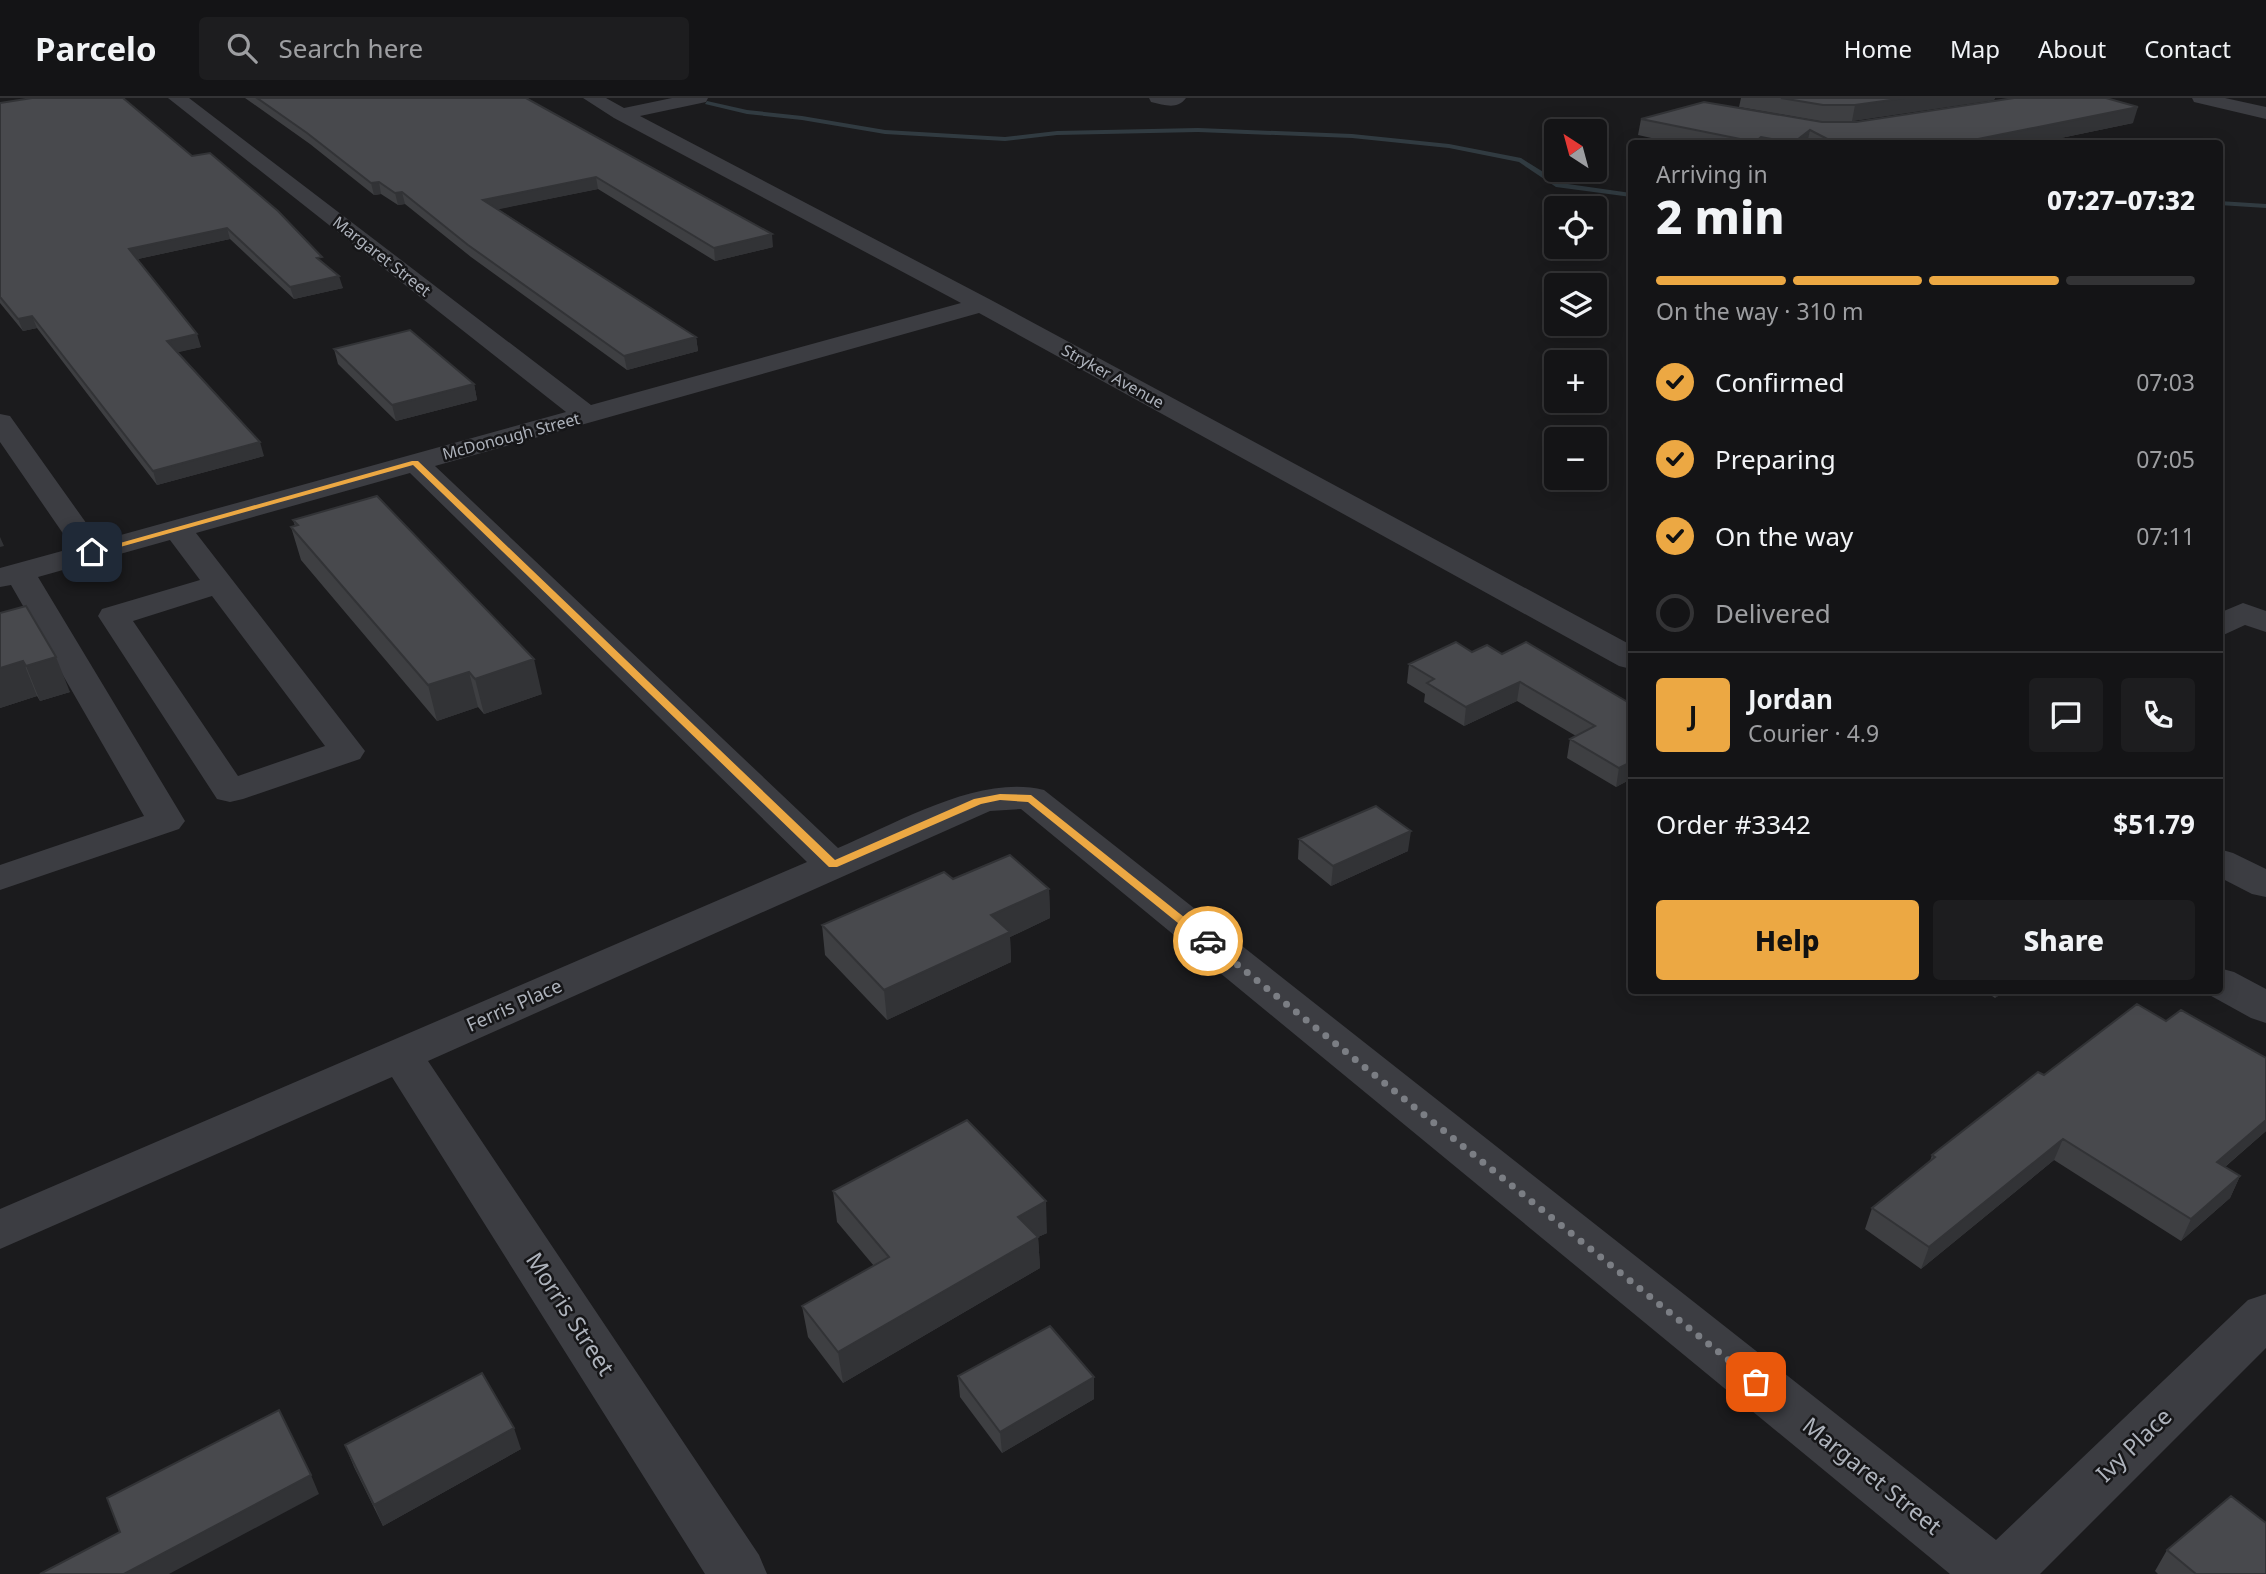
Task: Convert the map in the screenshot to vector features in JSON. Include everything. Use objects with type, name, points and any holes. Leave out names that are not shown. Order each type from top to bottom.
[{"type":"street","name":"Margaret Street","points":[[177,98],[586,415]]},
{"type":"street","name":"Stryker Avenue","points":[[592,98],[982,305],[1628,657]]},
{"type":"street","points":[[621,114],[699,98]]},
{"type":"street","points":[[1158,98],[1173,101],[1177,98]]},
{"type":"street","points":[[2201,98],[2266,113]]},
{"type":"street","name":"McDonough Street","points":[[10,575],[982,305]]},
{"type":"street","points":[[0,422],[92,552]]},
{"type":"street","points":[[415,462],[833,865]]},
{"type":"street","points":[[177,529],[347,751],[230,790],[114,616],[219,584]]},
{"type":"street","points":[[0,878],[166,821],[37,625],[10,575]]},
{"type":"street","points":[[2223,625],[2243,613],[2266,622]]},
{"type":"street","name":"Ferris Place","points":[[0,1230],[978,802],[1000,797],[1031,799]]},
{"type":"street","name":"Margaret Street","points":[[1031,799],[1994,1574]]},
{"type":"street","points":[[2223,863],[2266,885]]},
{"type":"street","points":[[2223,984],[2266,1007]]},
{"type":"street","name":"Morris Street","points":[[401,1055],[738,1574]]},
{"type":"street","name":"Ivy Place","points":[[2001,1574],[2266,1315]]},
{"type":"building","points":[[32,98],[123,98],[192,156],[210,153],[278,211],[322,257],[317,258],[339,276],[290,287],[227,228],[129,249],[197,334],[167,341],[260,442],[153,471],[32,316],[18,319],[0,297],[0,103]]},
{"type":"building","points":[[257,98],[526,98],[772,234],[714,248],[596,177],[483,200],[696,337],[624,356],[468,245],[402,192],[395,193],[379,182],[371,183]]},
{"type":"building","points":[[1781,98],[1905,98],[1855,105],[1823,105]]},
{"type":"building","points":[[2014,98],[2106,98],[2138,107],[1969,140],[1829,140],[1810,130],[1797,140],[1761,137],[1757,140],[1745,140],[1641,119],[1704,102],[1822,122],[1856,122]]},
{"type":"building","points":[[410,330],[474,384],[392,405],[334,349]]},
{"type":"building","points":[[377,496],[534,659],[475,679],[469,672],[428,685],[291,527],[298,525],[293,520]]},
{"type":"building","points":[[26,606],[56,657],[26,666],[23,661],[0,668],[0,613]]},
{"type":"building","points":[[1456,642],[1472,652],[1487,645],[1502,654],[1526,642],[1628,702],[1628,764],[1619,768],[1570,739],[1595,726],[1520,682],[1466,707],[1427,683],[1434,679],[1409,664]]},
{"type":"building","points":[[1376,806],[1411,831],[1333,866],[1299,839]]},
{"type":"building","points":[[1010,855],[1049,889],[991,915],[1010,932],[884,990],[822,925],[944,872],[953,879]]},
{"type":"building","points":[[2137,1004],[2166,1021],[2181,1010],[2266,1058],[2266,1120],[2217,1162],[2240,1176],[2191,1219],[2063,1139],[1929,1247],[1872,1208],[1935,1157],[1932,1155],[2038,1072],[2044,1075]]},
{"type":"building","points":[[967,1120],[1046,1201],[1018,1217],[1038,1237],[838,1352],[802,1306],[889,1257],[833,1191]]},
{"type":"building","points":[[1050,1326],[1094,1377],[1000,1432],[958,1376]]},
{"type":"building","points":[[482,1373],[514,1428],[374,1505],[345,1445]]},
{"type":"building","points":[[279,1410],[311,1475],[124,1574],[40,1574],[120,1532],[107,1498]]},
{"type":"building","points":[[2231,1496],[2266,1523],[2266,1574],[2196,1574],[2167,1550]]},
{"type":"waterway","points":[[707,103],[747,112],[885,132],[1005,139],[1057,133],[1198,130],[1352,136],[1449,146],[1521,160],[1559,185],[1628,195]]},
{"type":"waterway","points":[[2223,203],[2266,206]]},
{"type":"way so far","points":[[1208,941],[1756,1382]]},
{"type":"route","points":[[92,552],[415,462],[833,865],[978,802],[1000,797],[1031,799],[1208,941]]}]
